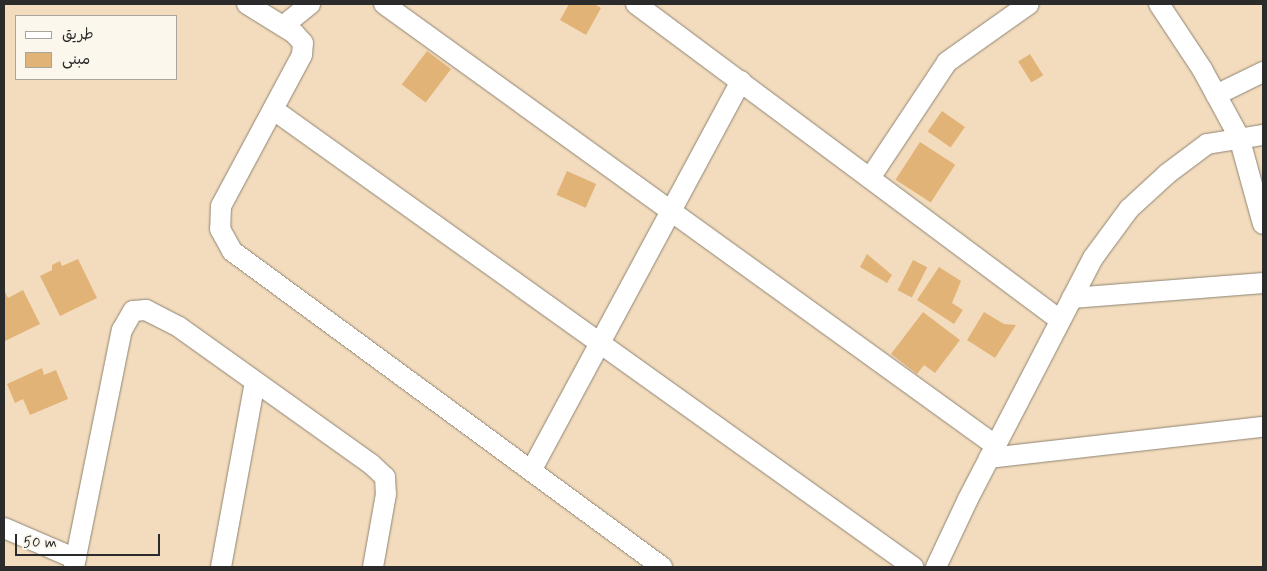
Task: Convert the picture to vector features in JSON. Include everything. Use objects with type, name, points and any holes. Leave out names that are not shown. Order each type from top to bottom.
[{"type":"street","points":[[247,4],[283,26],[302,43],[302,56],[221,206],[220,229],[232,251],[662,567]]},
{"type":"street","points":[[283,26],[310,4]]},
{"type":"street","points":[[384,4],[670,212],[992,452],[1263,427]]},
{"type":"street","points":[[636,4],[1060,320]]},
{"type":"street","points":[[870,178],[947,62],[1029,4]]},
{"type":"street","points":[[1159,4],[1216,95],[1239,137],[1263,224]]},
{"type":"street","points":[[1216,95],[1263,72]]},
{"type":"street","points":[[531,471],[741,81]]},
{"type":"street","points":[[274,110],[601,341],[913,567]]},
{"type":"street","points":[[936,567],[992,452],[1093,258],[1129,209],[1167,174],[1207,144],[1239,137],[1263,135]]},
{"type":"street","points":[[1072,298],[1263,283]]},
{"type":"street","points":[[4,528],[75,563],[122,330],[133,311],[146,310],[179,327],[371,464],[384,477],[386,494],[373,567]]},
{"type":"street","points":[[221,567],[255,382]]},
{"type":"building","points":[[569,4],[594,4],[601,8],[586,35],[560,20]]},
{"type":"building","points":[[427,51],[451,69],[426,103],[402,85]]},
{"type":"building","points":[[1030,54],[1043,75],[1031,83],[1018,61]]},
{"type":"building","points":[[942,111],[965,127],[951,148],[928,131]]},
{"type":"building","points":[[920,142],[955,165],[931,203],[895,180]]},
{"type":"building","points":[[567,171],[596,184],[586,208],[556,195]]},
{"type":"building","points":[[867,254],[892,275],[887,283],[860,267]]},
{"type":"building","points":[[78,259],[97,298],[60,316],[40,276],[52,270],[52,265],[60,261],[62,266]]},
{"type":"building","points":[[913,260],[927,267],[912,298],[898,290]]},
{"type":"building","points":[[939,267],[961,281],[952,303],[963,310],[954,324],[917,300]]},
{"type":"building","points":[[4,290],[8,298],[23,290],[40,324],[5,341]]},
{"type":"building","points":[[923,312],[960,340],[935,373],[924,365],[917,374],[891,354]]},
{"type":"building","points":[[984,312],[1004,324],[1016,325],[995,358],[967,340]]},
{"type":"building","points":[[42,368],[44,375],[56,370],[68,399],[30,415],[23,399],[15,403],[7,384]]}]
